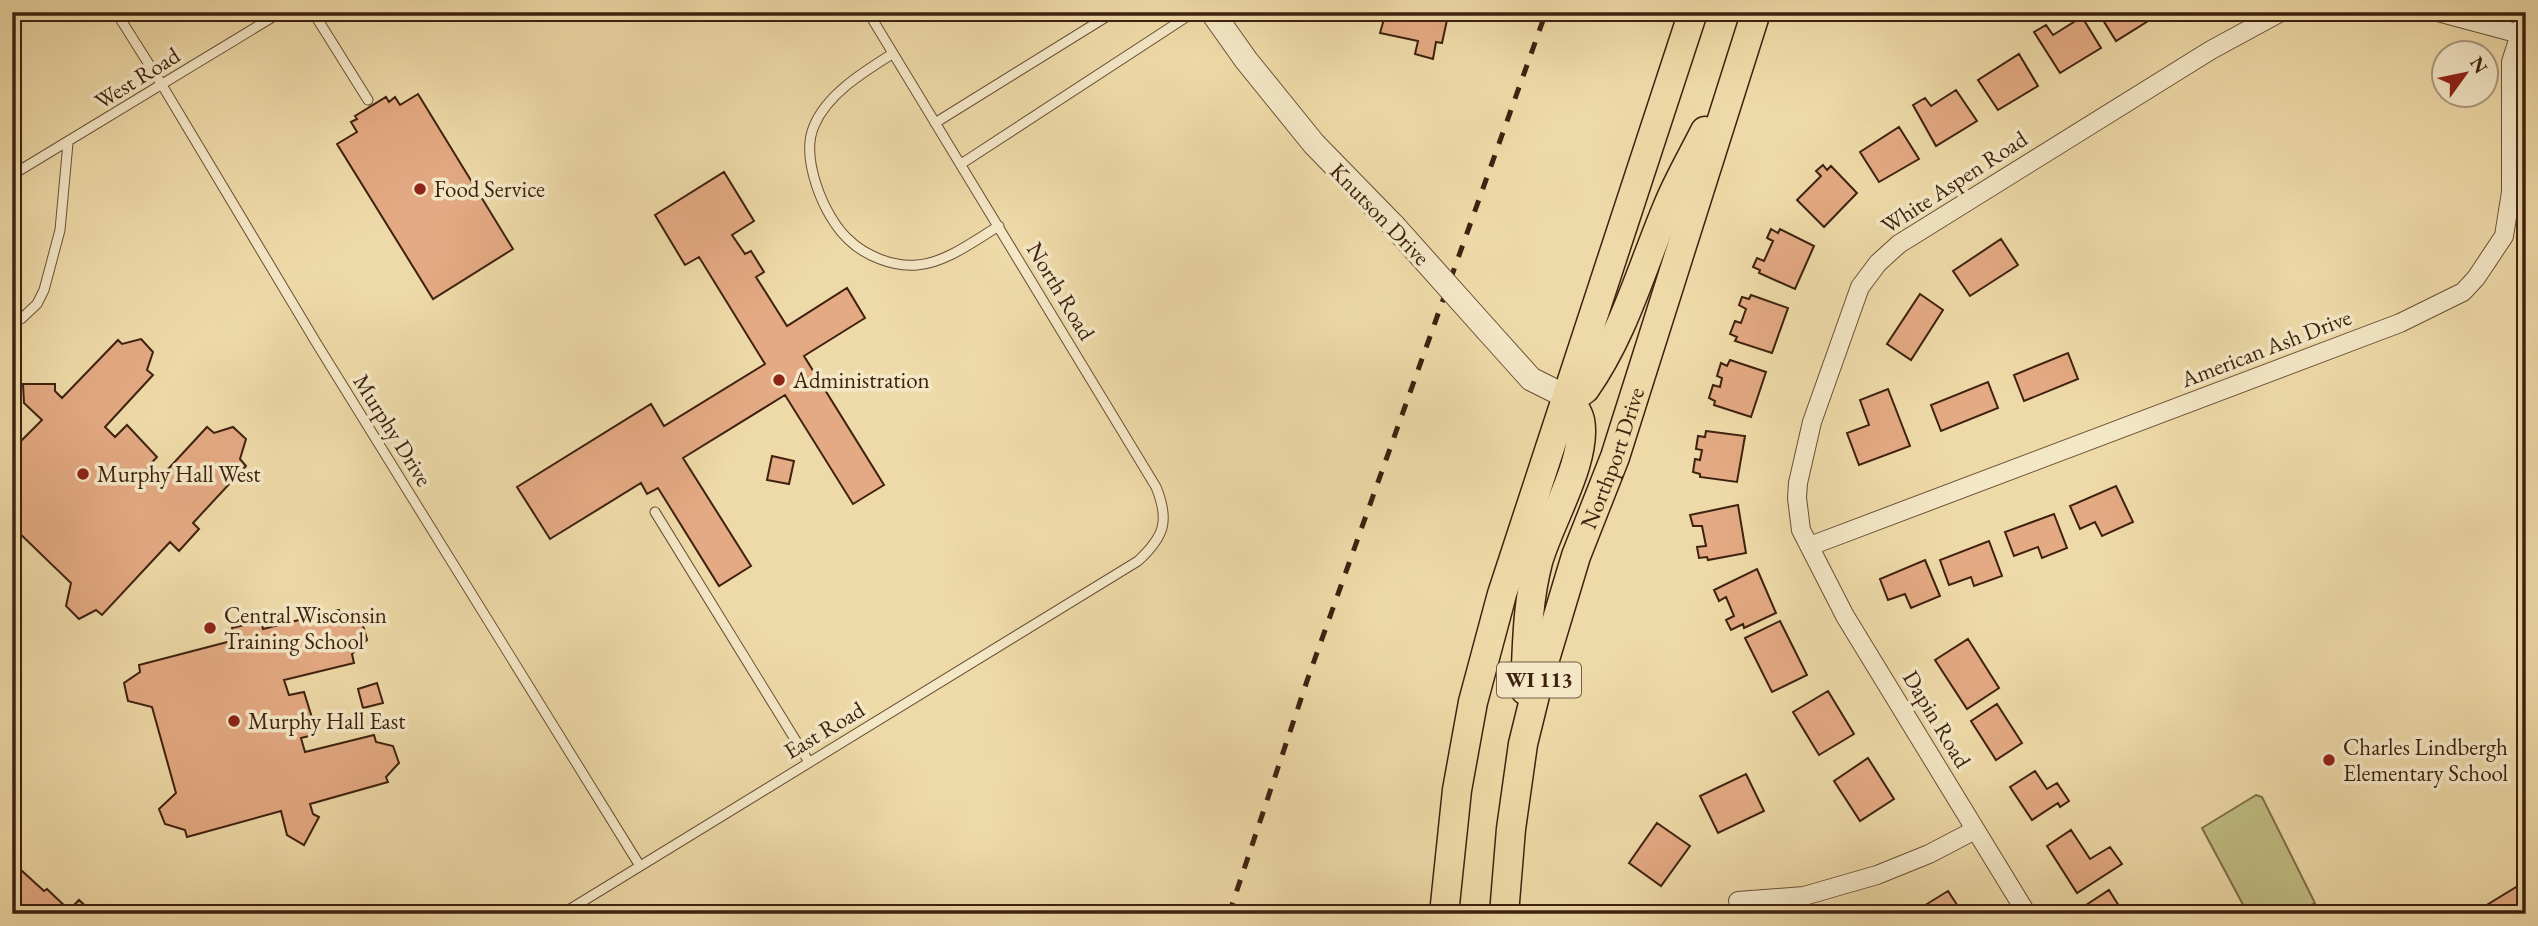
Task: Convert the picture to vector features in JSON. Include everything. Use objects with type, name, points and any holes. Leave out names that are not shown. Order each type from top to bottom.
[{"type":"main road","name":"WI 113","points":[[1444,914],[1457,790],[1473,702],[1502,594],[1693,12]]},
{"type":"main road","name":"Northport Drive","points":[[1504,914],[1511,829],[1524,744],[1539,679],[1576,556],[1615,457],[1756,12]]},
{"type":"main road","points":[[1524,744],[1528,612],[1539,561],[1576,463],[1580,442],[1580,418],[1567,397],[1585,389],[1618,331],[1669,202],[1740,61]]},
{"type":"street","name":"Knutson Drive","points":[[1212,12],[1246,60],[1314,144],[1394,226],[1531,379],[1567,397]]},
{"type":"street","name":"White Aspen Road","points":[[1810,546],[1801,530],[1797,498],[1812,422],[1860,287],[1878,263],[1899,244],[2211,50],[2281,12]]},
{"type":"street","points":[[2438,12],[2520,34]]},
{"type":"street","name":"American Ash Drive","points":[[1810,546],[2387,328],[2463,292],[2476,278],[2504,236],[2511,192],[2511,62],[2526,15]]},
{"type":"street","name":"Dapin Road","points":[[1810,546],[1845,615],[2027,914]]},
{"type":"street","points":[[1738,901],[1804,896],[1877,875],[1929,854],[1975,830]]},
{"type":"lane","name":"Murphy Drive","points":[[116,12],[317,344],[640,866]]},
{"type":"lane","name":"West Road","points":[[12,175],[281,12]]},
{"type":"lane","points":[[313,12],[368,100]]},
{"type":"lane","name":"North Road","points":[[869,12],[1143,465],[1163,503],[1165,517],[1160,538],[1138,561],[1107,581]]},
{"type":"lane","points":[[936,122],[1114,12]]},
{"type":"lane","points":[[961,164],[1194,12]]},
{"type":"lane","points":[[892,54],[846,85],[821,113],[813,127],[811,161],[814,179],[837,227],[864,252],[880,259],[916,265],[943,257],[999,226]]},
{"type":"lane","points":[[21,319],[37,304],[44,290],[60,230],[68,142]]},
{"type":"lane","points":[[655,512],[809,762]]},
{"type":"lane","name":"East Road","points":[[562,914],[1107,581]]},
{"type":"shaded area","points":[[2256,795],[2262,797],[2315,903],[2295,914],[2248,914],[2202,828]]},
{"type":"building","points":[[1386,12],[1415,12],[1447,20],[1442,43],[1436,42],[1433,59],[1415,54],[1418,41],[1380,33]]},
{"type":"building","points":[[2098,12],[2161,12],[2161,13],[2116,41]]},
{"type":"building","points":[[2082,17],[2101,48],[2060,73],[2034,32],[2046,25],[2053,35]]},
{"type":"building","points":[[2019,54],[2038,86],[1998,110],[1978,80]]},
{"type":"building","points":[[1956,90],[1977,121],[1936,146],[1913,105],[1925,98],[1931,106]]},
{"type":"building","name":"Food Service","points":[[418,94],[513,249],[433,299],[337,144],[357,132],[351,122],[357,119],[355,116],[386,97],[389,102],[395,97],[400,105]]},
{"type":"building","points":[[1899,127],[1919,159],[1879,182],[1860,152]]},
{"type":"building","points":[[1823,165],[1827,170],[1831,166],[1857,193],[1824,227],[1797,200],[1821,176],[1816,171]]},
{"type":"building","name":"Administration","points":[[724,172],[754,221],[732,235],[745,254],[751,251],[764,272],[756,277],[787,326],[847,288],[865,318],[804,356],[884,485],[853,504],[785,395],[683,458],[751,566],[719,586],[658,488],[647,494],[641,483],[550,539],[517,487],[651,404],[664,426],[765,364],[699,257],[685,265],[655,215]]},
{"type":"building","points":[[1771,229],[1778,233],[1780,229],[1814,246],[1795,289],[1759,273],[1760,270],[1753,267],[1757,258],[1764,261],[1773,241],[1767,238]]},
{"type":"building","points":[[2001,239],[2018,265],[1970,296],[1953,271]]},
{"type":"building","points":[[1920,294],[1943,310],[1911,360],[1887,344]]},
{"type":"building","points":[[1751,295],[1788,308],[1772,353],[1735,341],[1737,337],[1730,334],[1735,321],[1741,323],[1746,309],[1739,305],[1742,297],[1749,299]]},
{"type":"building","name":"Murphy Hall West","points":[[141,339],[153,352],[147,370],[153,375],[105,427],[115,437],[127,425],[157,457],[147,468],[158,480],[207,427],[214,433],[233,427],[246,439],[240,459],[246,466],[193,523],[199,529],[179,551],[170,542],[102,615],[96,610],[79,619],[66,606],[71,583],[12,526],[12,450],[42,420],[24,403],[23,384],[55,384],[55,391],[62,398],[118,340],[122,344]]},
{"type":"building","points":[[2068,353],[2078,379],[2024,401],[2014,375]]},
{"type":"building","points":[[1730,360],[1766,372],[1751,417],[1714,405],[1715,401],[1709,398],[1713,385],[1720,387],[1722,378],[1717,376],[1721,363],[1727,366]]},
{"type":"building","points":[[1988,382],[1998,408],[1941,431],[1931,405]]},
{"type":"building","points":[[1888,389],[1910,446],[1859,465],[1847,433],[1869,425],[1860,400]]},
{"type":"building","points":[[1706,431],[1745,436],[1737,482],[1700,477],[1700,474],[1693,472],[1695,459],[1700,460],[1702,450],[1696,449],[1698,436],[1705,437]]},
{"type":"building","points":[[772,456],[794,461],[789,484],[767,480]]},
{"type":"building","points":[[2116,486],[2133,522],[2102,536],[2095,522],[2080,529],[2070,506]]},
{"type":"building","points":[[1738,505],[1746,553],[1708,560],[1707,557],[1699,558],[1697,547],[1706,546],[1702,526],[1693,526],[1690,515]]},
{"type":"building","points":[[2054,514],[2067,548],[2042,558],[2038,547],[2014,556],[2005,532]]},
{"type":"building","points":[[1989,541],[2002,576],[1974,586],[1971,577],[1949,585],[1940,560]]},
{"type":"building","points":[[1925,560],[1940,596],[1911,608],[1905,594],[1888,600],[1880,579]]},
{"type":"building","points":[[1757,569],[1776,613],[1744,628],[1743,624],[1731,630],[1726,620],[1734,616],[1726,597],[1719,601],[1714,590]]},
{"type":"building","name":"Murphy Hall East","points":[[339,610],[342,619],[362,622],[367,640],[352,654],[354,663],[284,680],[289,695],[304,692],[317,734],[301,738],[305,752],[374,735],[376,742],[393,746],[399,763],[386,777],[388,782],[310,804],[313,814],[319,817],[304,845],[287,835],[281,811],[187,837],[185,830],[165,824],[159,809],[176,793],[152,707],[128,701],[124,683],[140,672],[139,665],[235,640],[232,628],[261,621],[263,629]]},
{"type":"building","points":[[1780,621],[1807,675],[1772,692],[1745,638]]},
{"type":"building","points":[[1968,639],[1999,688],[1967,709],[1935,660]]},
{"type":"building","points":[[377,683],[383,703],[363,708],[358,689]]},
{"type":"building","points":[[1828,691],[1854,734],[1819,755],[1793,712]]},
{"type":"building","points":[[1997,704],[2022,743],[1996,760],[1971,721]]},
{"type":"building","points":[[1868,758],[1894,799],[1860,821],[1834,781]]},
{"type":"building","points":[[2035,771],[2047,789],[2057,783],[2069,801],[2060,807],[2058,803],[2032,820],[2010,787]]},
{"type":"building","points":[[1746,774],[1764,811],[1718,833],[1700,796]]},
{"type":"building","points":[[1657,823],[1690,846],[1661,886],[1629,863]]},
{"type":"building","points":[[2071,830],[2090,859],[2110,847],[2122,864],[2077,893],[2047,846]]},
{"type":"building","points":[[21,870],[69,910],[79,900],[94,914],[12,914],[12,880]]},
{"type":"building","points":[[2526,881],[2526,914],[2472,914]]},
{"type":"building","points":[[2109,890],[2124,914],[2087,914],[2083,907]]},
{"type":"building","points":[[1948,891],[1963,914],[1915,914],[1914,912]]},
{"type":"railway","points":[[1229,914],[1308,678],[1546,12]]},
{"type":"place","name":"Food Service","points":[[420,189]]},
{"type":"place","name":"Administration","points":[[779,380]]},
{"type":"place","name":"Murphy Hall West","points":[[83,474]]},
{"type":"place","name":"Central Wisconsin Training School","points":[[210,628]]},
{"type":"place","name":"Murphy Hall East","points":[[234,721]]},
{"type":"place","name":"Charles Lindbergh Elementary School","points":[[2329,760]]}]
